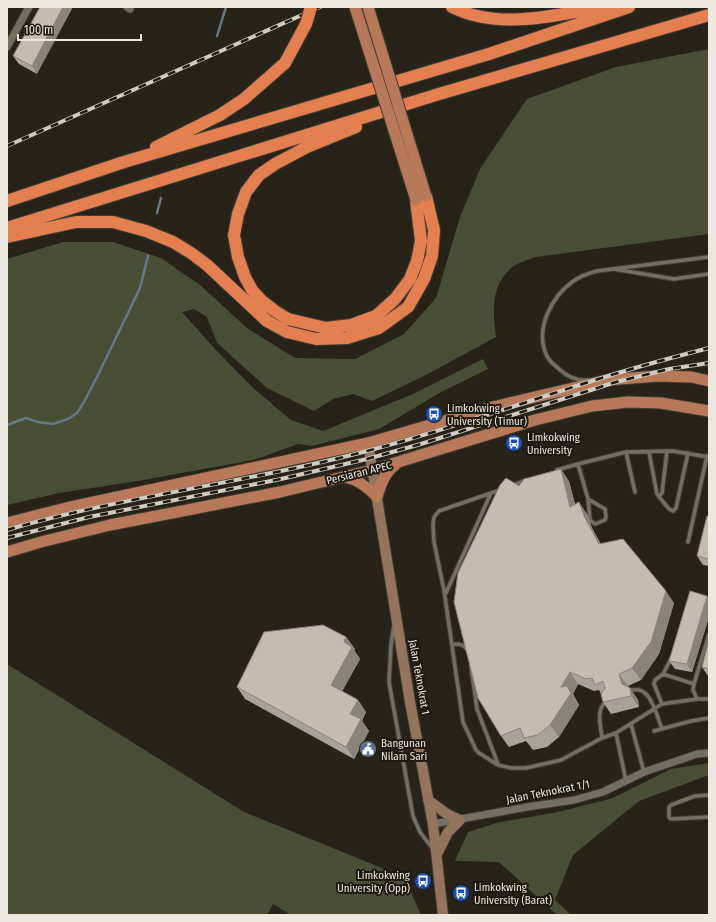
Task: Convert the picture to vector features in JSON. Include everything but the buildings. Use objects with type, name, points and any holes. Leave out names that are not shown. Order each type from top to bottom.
[{"type":"highway","points":[[124,162],[220,114],[244,99],[285,63],[306,24],[310,7]]},
{"type":"highway","points":[[452,7],[457,10],[488,18],[525,19],[601,7]]},
{"type":"highway","points":[[7,201],[124,162],[489,54],[629,7]]},
{"type":"highway","points":[[7,228],[438,94],[709,15]]},
{"type":"highway","points":[[421,198],[421,241],[417,261],[410,279],[395,299],[376,316],[351,325],[326,328],[288,319],[262,301],[252,290],[245,277],[238,257],[234,235],[238,214],[246,192],[259,175],[275,164],[307,147],[438,94]]},
{"type":"highway","points":[[7,237],[76,222],[113,222],[146,231],[173,242],[191,252],[267,321],[287,332],[316,339],[347,338],[379,328],[408,307],[424,279],[432,256],[434,230],[421,198]]},
{"type":"main road","points":[[355,7],[421,198]]},
{"type":"main road","points":[[368,7],[421,198]]},
{"type":"main road","points":[[9,522],[66,508],[368,443],[489,408],[607,380],[658,376],[691,377],[709,381]]},
{"type":"main road","name":"Persiaran APEC","points":[[7,552],[110,525],[280,492],[372,470],[535,420],[592,406],[628,402],[661,403],[709,411]]},
{"type":"main road","name":"Jalan Teknokrat 1","points":[[368,443],[433,824],[443,915]]},
{"type":"main road","points":[[343,476],[354,479],[363,484],[377,497],[385,474],[397,463]]},
{"type":"main road","points":[[428,800],[447,814],[460,820],[448,832],[437,855]]},
{"type":"street","points":[[7,46],[29,7]]},
{"type":"street","name":"Jalan Teknokrat 1/1","points":[[433,824],[574,800],[603,792],[644,772],[697,754],[709,753]]},
{"type":"lane","points":[[607,380],[585,380],[573,378],[562,373],[546,355],[543,341],[544,326],[548,311],[562,290],[584,275],[597,270],[709,257]]},
{"type":"lane","points":[[609,269],[674,279],[709,274]]},
{"type":"lane","points":[[659,496],[662,493],[667,451]]},
{"type":"lane","points":[[556,471],[626,452],[667,451],[708,456],[688,542]]},
{"type":"lane","points":[[626,452],[635,492]]},
{"type":"lane","points":[[649,452],[654,485],[657,494],[669,509],[673,511],[676,508],[688,453]]},
{"type":"lane","points":[[578,464],[588,499],[590,520],[595,524],[605,520],[605,509],[588,499]]},
{"type":"lane","points":[[534,478],[439,511],[434,517],[434,542],[445,594],[464,726],[476,750],[498,765],[511,768],[526,768],[561,760],[602,738],[616,733],[662,704],[697,699],[709,699]]},
{"type":"lane","points":[[445,594],[491,493]]},
{"type":"lane","points":[[396,612],[390,645],[389,682],[413,816],[420,832],[437,855]]},
{"type":"lane","points":[[697,699],[693,690],[694,684],[709,634]]},
{"type":"lane","points":[[452,644],[460,644],[465,646],[468,650],[469,658]]},
{"type":"lane","points":[[662,704],[654,684],[655,680],[663,674],[674,650]]},
{"type":"lane","points":[[470,665],[477,709],[498,765]]},
{"type":"lane","points":[[663,674],[694,684]]},
{"type":"lane","points":[[629,690],[640,690],[644,692],[655,708],[662,729]]},
{"type":"lane","points":[[602,738],[599,712],[604,703],[613,696]]},
{"type":"lane","points":[[654,731],[709,718]]},
{"type":"lane","points":[[631,724],[644,772]]},
{"type":"lane","points":[[616,733],[626,781]]},
{"type":"lane","points":[[709,795],[695,796],[671,805],[669,807],[669,817],[671,819],[709,817]]},
{"type":"green space","points":[[709,49],[709,234],[536,257],[519,263],[510,269],[499,285],[496,293],[494,301],[494,319],[496,337],[424,376],[372,401],[353,394],[333,399],[314,411],[267,388],[217,343],[207,317],[194,309],[182,312],[253,388],[291,420],[323,431],[413,394],[483,359],[488,369],[443,391],[379,429],[312,446],[298,444],[253,460],[138,481],[59,493],[7,505],[7,259],[63,242],[113,242],[161,258],[200,285],[247,328],[295,358],[355,359],[404,334],[436,298],[460,217],[480,169],[527,99],[616,67]]},
{"type":"green space","points":[[7,664],[244,812],[404,877],[421,915],[291,915],[273,904],[267,915],[7,915]]},
{"type":"green space","points":[[709,763],[709,775],[639,801],[573,855],[555,900],[571,915],[557,915],[499,862],[455,861],[468,832],[496,823],[558,812],[613,798],[671,769]]},
{"type":"waterway","points":[[217,36],[226,7]]},
{"type":"waterway","points":[[157,213],[161,198]]},
{"type":"waterway","points":[[7,425],[26,418],[38,422],[53,424],[68,419],[77,413],[97,377],[140,288],[148,256]]},
{"type":"railway","points":[[7,146],[320,7]]},
{"type":"railway","points":[[7,530],[96,508],[319,463],[363,452],[463,423],[628,370],[709,348]]},
{"type":"railway","points":[[7,538],[89,517],[281,479],[367,459],[421,444],[616,382],[669,369],[709,363]]},
{"type":"place","name":"Limkokwing University (Timur)","points":[[434,414]]},
{"type":"place","name":"Limkokwing University","points":[[514,443]]},
{"type":"place","name":"Bangunan Nilam Sari","points":[[368,749]]},
{"type":"place","name":"Limkokwing University (Opp)","points":[[423,881]]},
{"type":"place","name":"Limkokwing University (Barat)","points":[[461,893]]}]
